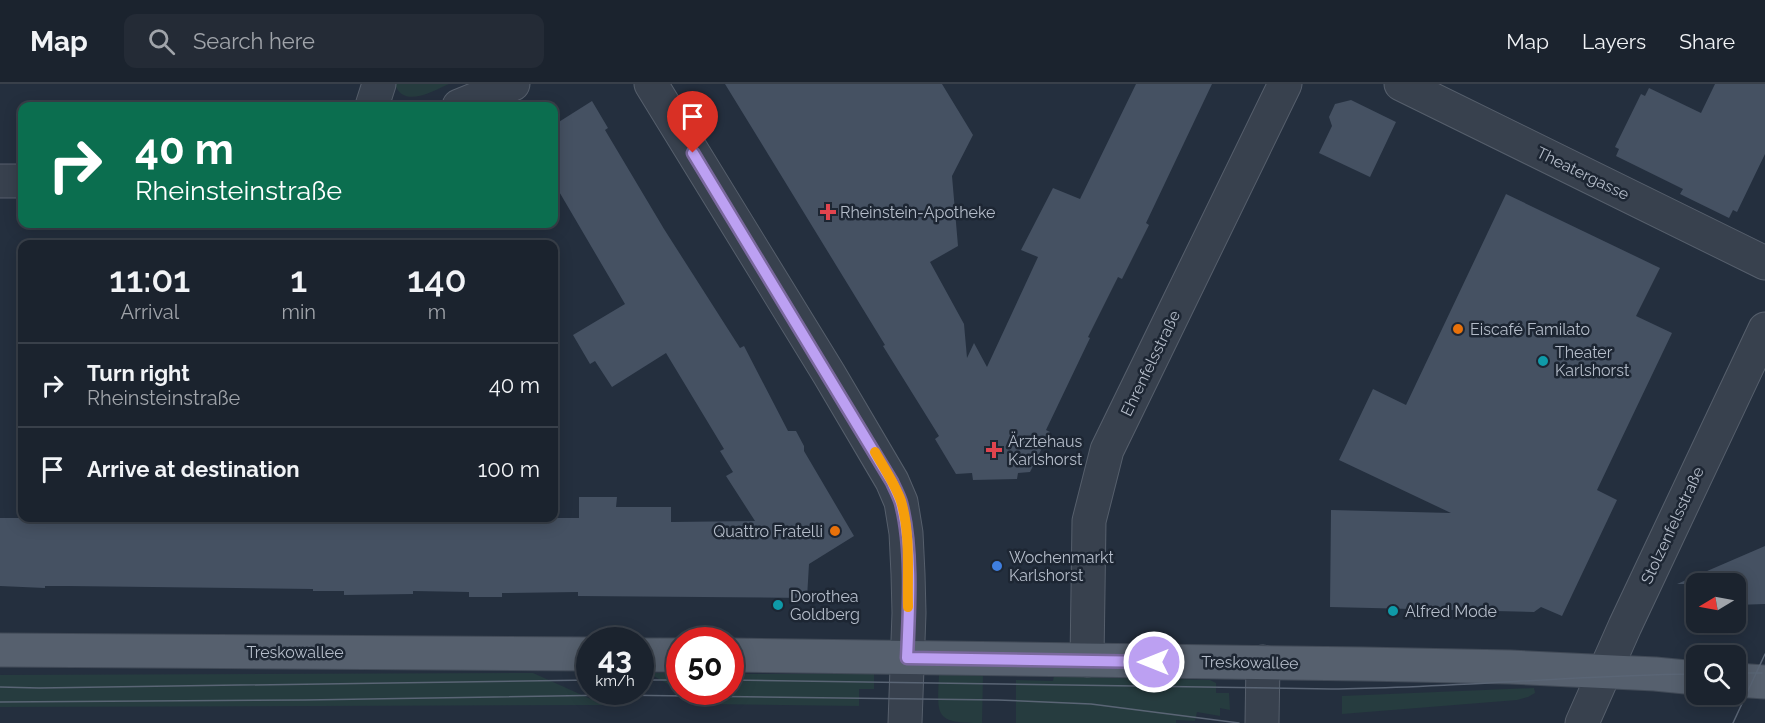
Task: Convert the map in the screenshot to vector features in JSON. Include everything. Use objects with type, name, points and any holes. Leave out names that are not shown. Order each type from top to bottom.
[{"type":"main road","name":"Treskowallee","points":[[0,650],[576,654]]},
{"type":"main road","name":"Treskowallee","points":[[744,655],[1510,667],[1686,677]]},
{"type":"main road","points":[[1746,681],[1765,682]]},
{"type":"street","points":[[373,102],[379,84]]},
{"type":"street","points":[[469,102],[513,84]]},
{"type":"street","points":[[651,84],[892,482],[901,502],[906,533],[909,613],[906,723]]},
{"type":"street","name":"Ehrenfelsstraße","points":[[1087,660],[1089,521],[1107,450],[1285,84]]},
{"type":"street","name":"Theatergasse","points":[[1401,84],[1765,263]]},
{"type":"street","points":[[0,181],[18,181]]},
{"type":"street","name":"Stolzenfelsstraße","points":[[1582,723],[1765,329]]},
{"type":"street","points":[[1263,662],[1263,723]]},
{"type":"green space","points":[[395,84],[449,84],[427,94],[411,97],[405,96]]},
{"type":"green space","points":[[533,673],[576,692],[576,705],[604,705],[0,707],[0,675]]},
{"type":"green space","points":[[654,673],[666,673],[666,683],[654,676]]},
{"type":"green space","points":[[744,674],[874,674],[874,689],[859,689],[859,706],[744,704]]},
{"type":"green space","points":[[939,675],[983,675],[982,723],[955,721],[942,715],[938,700]]},
{"type":"green space","points":[[1054,676],[1210,680],[1216,683],[1216,693],[1229,693],[1230,710],[1220,708],[1220,716],[1197,712],[1195,721],[1176,720],[1176,723],[1016,723],[1016,680],[1053,681]]},
{"type":"green space","points":[[1534,688],[1535,693],[1517,700],[1342,714],[1342,696]]},
{"type":"building","points":[[725,84],[942,84],[973,135],[952,176],[958,246],[930,262],[964,324],[967,358],[974,343],[987,367],[1038,257],[1021,250],[1053,188],[1080,199],[1136,84],[1212,84],[1146,223],[1149,225],[1122,279],[1118,277],[1088,337],[1090,338],[1046,430],[1050,432],[1030,472],[1018,473],[1017,479],[973,480],[972,473],[956,474],[935,439],[939,436]]},
{"type":"building","points":[[1715,84],[1765,84],[1765,154],[1737,212],[1733,210],[1729,218],[1680,194],[1683,189],[1616,156],[1619,149],[1615,147],[1641,94],[1645,96],[1649,88],[1701,113]]},
{"type":"building","points":[[1351,100],[1396,122],[1370,177],[1319,153],[1332,126],[1329,117],[1335,104]]},
{"type":"building","points":[[592,101],[608,128],[605,130],[664,229],[740,348],[744,346],[788,431],[796,431],[804,446],[804,451],[854,536],[809,564],[807,598],[578,596],[578,592],[502,593],[502,597],[469,597],[469,592],[413,591],[413,594],[344,595],[344,591],[313,591],[313,589],[0,586],[0,518],[18,518],[18,522],[69,523],[558,522],[558,518],[579,518],[579,497],[617,497],[616,507],[671,507],[671,522],[755,521],[726,476],[733,472],[720,451],[724,449],[666,353],[612,387],[595,361],[590,364],[573,335],[625,304],[558,190],[558,122]]},
{"type":"building","name":"Theater Karlshorst","points":[[1506,194],[1660,268],[1636,316],[1672,333],[1597,490],[1617,500],[1562,616],[1541,607],[1534,612],[1330,607],[1331,510],[1451,513],[1339,460],[1373,389],[1406,405]]},
{"type":"building","points":[[1765,546],[1765,604],[1746,605],[1746,573],[1702,573]]},
{"type":"tram line","points":[[1733,723],[1765,654]]},
{"type":"tram line","points":[[1746,673],[1762,673]]},
{"type":"tram line","points":[[744,680],[1331,689],[1686,674]]},
{"type":"tram line","points":[[0,687],[576,680]]},
{"type":"tram line","points":[[654,680],[666,680]]},
{"type":"tram line","points":[[0,702],[614,695],[998,700],[1091,704],[1239,723]]},
{"type":"slow traffic","points":[[875,452],[901,502],[906,533],[908,607]]},
{"type":"place","name":"Rheinstein-Apotheke","points":[[828,212]]},
{"type":"place","name":"Eiscafé Familato","points":[[1458,329]]},
{"type":"place","name":"Theater Karlshorst","points":[[1543,361]]},
{"type":"place","name":"Ärztehaus Karlshorst","points":[[994,450]]},
{"type":"place","name":"Quattro Fratelli","points":[[835,531]]},
{"type":"place","name":"Wochenmarkt Karlshorst","points":[[997,566]]},
{"type":"place","name":"Dorothea Goldberg","points":[[778,605]]},
{"type":"place","name":"Alfred Mode","points":[[1393,611]]},
{"type":"route","points":[[693,153],[829,374],[892,482],[901,502],[906,533],[908,574],[907,658],[1154,662]]}]
